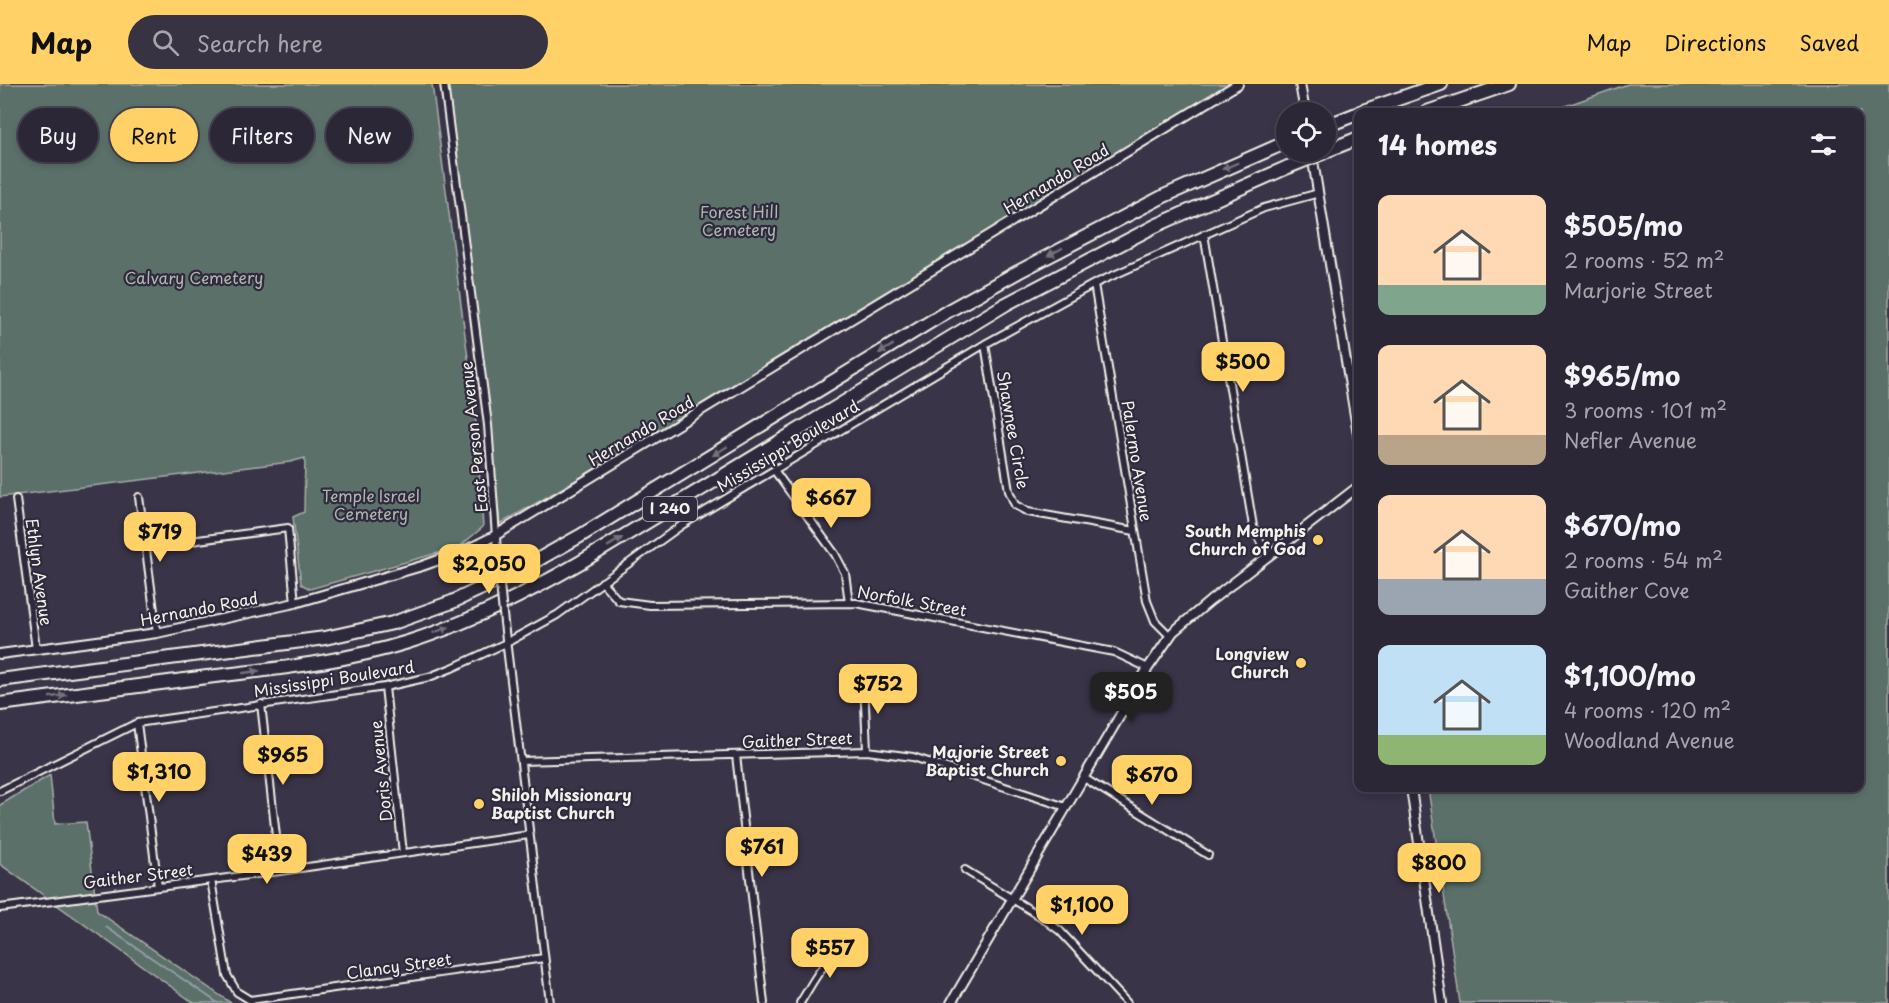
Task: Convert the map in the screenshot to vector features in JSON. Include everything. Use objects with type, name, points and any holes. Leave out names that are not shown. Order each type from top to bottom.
[{"type":"highway","points":[[1374,108],[1441,84]]},
{"type":"highway","points":[[1439,108],[1509,84]]},
{"type":"highway","points":[[1336,123],[1354,115]]},
{"type":"highway","name":"I 240","points":[[1336,147],[1354,140]]},
{"type":"highway","name":"I 240","points":[[0,680],[325,638],[393,622],[452,602],[516,572],[579,536],[948,311],[1009,277],[1164,196],[1276,147]]},
{"type":"highway","name":"I 240","points":[[0,704],[253,672],[359,654],[410,641],[486,612],[581,562],[1006,304],[1155,226],[1300,162]]},
{"type":"street","name":"East Person Avenue","points":[[444,84],[489,425],[498,565],[506,643],[550,1003]]},
{"type":"street","name":"Hernando Road","points":[[0,654],[157,633],[295,603],[422,566],[464,550],[496,535],[1238,84]]},
{"type":"street","points":[[1300,84],[1303,102]]},
{"type":"street","points":[[1314,162],[1354,409]]},
{"type":"street","name":"Mississippi Boulevard","points":[[0,791],[137,723],[385,687],[429,678],[506,643],[557,615],[682,525],[985,344],[1094,284],[1264,208],[1319,193]]},
{"type":"street","points":[[1204,234],[1253,526],[1268,556]]},
{"type":"street","name":"Palermo Avenue","points":[[1094,284],[1150,612],[1155,621],[1170,636]]},
{"type":"street","name":"Shawnee Circle","points":[[985,344],[1008,486],[1015,505],[1028,512],[1135,531]]},
{"type":"street","points":[[774,470],[835,554],[845,573],[849,603]]},
{"type":"street","points":[[951,1003],[1170,636],[1203,607],[1354,490]]},
{"type":"street","points":[[139,497],[157,633]]},
{"type":"street","name":"Ethlyn Avenue","points":[[16,499],[36,649]]},
{"type":"street","points":[[146,547],[288,528],[295,603]]},
{"type":"street","name":"Norfolk Street","points":[[602,582],[619,601],[650,605],[849,603],[1114,652],[1149,668]]},
{"type":"street","points":[[864,681],[867,751]]},
{"type":"street","name":"Doris Avenue","points":[[385,687],[403,853]]},
{"type":"street","points":[[261,704],[280,871]]},
{"type":"street","points":[[137,723],[158,887]]},
{"type":"street","name":"Gaither Street","points":[[521,761],[867,751],[913,757],[1066,807]]},
{"type":"street","points":[[736,756],[764,1003]]},
{"type":"street","points":[[1084,778],[1208,855]]},
{"type":"street","points":[[1412,792],[1442,1003]]},
{"type":"street","name":"Gaither Street","points":[[0,908],[280,871],[529,834]]},
{"type":"street","points":[[965,870],[1040,916],[1060,931],[1127,1003]]},
{"type":"street","name":"Clancy Street","points":[[211,880],[227,975],[237,992],[243,997],[257,1000],[544,958]]},
{"type":"street","points":[[800,1003],[830,957],[840,949],[852,945]]},
{"type":"green space","name":"Calvary Cemetery","points":[[0,84],[432,84],[475,411],[483,527],[459,547],[310,589],[301,584],[293,517],[304,512],[305,458],[290,462],[0,497]]},
{"type":"green space","name":"Forest Hill Cemetery","points":[[447,84],[1232,84],[628,450],[500,524]]},
{"type":"green space","points":[[1628,84],[1889,84],[1889,1003],[1460,1003],[1429,792],[1864,792],[1864,108],[1559,108]]},
{"type":"green space","points":[[50,775],[55,824],[86,822],[97,911],[231,1003],[194,1003],[0,864],[0,805]]},
{"type":"waterway","points":[[106,927],[218,1003]]},
{"type":"place","name":"South Memphis Church of God","points":[[1318,540]]},
{"type":"place","name":"Longview Church","points":[[1301,663]]},
{"type":"place","name":"Majorie Street Baptist Church","points":[[1061,761]]},
{"type":"place","name":"Shiloh Missionary Baptist Church","points":[[479,804]]},
{"type":"park label","name":"Temple Israel Cemetery","points":[[371,505]]}]
